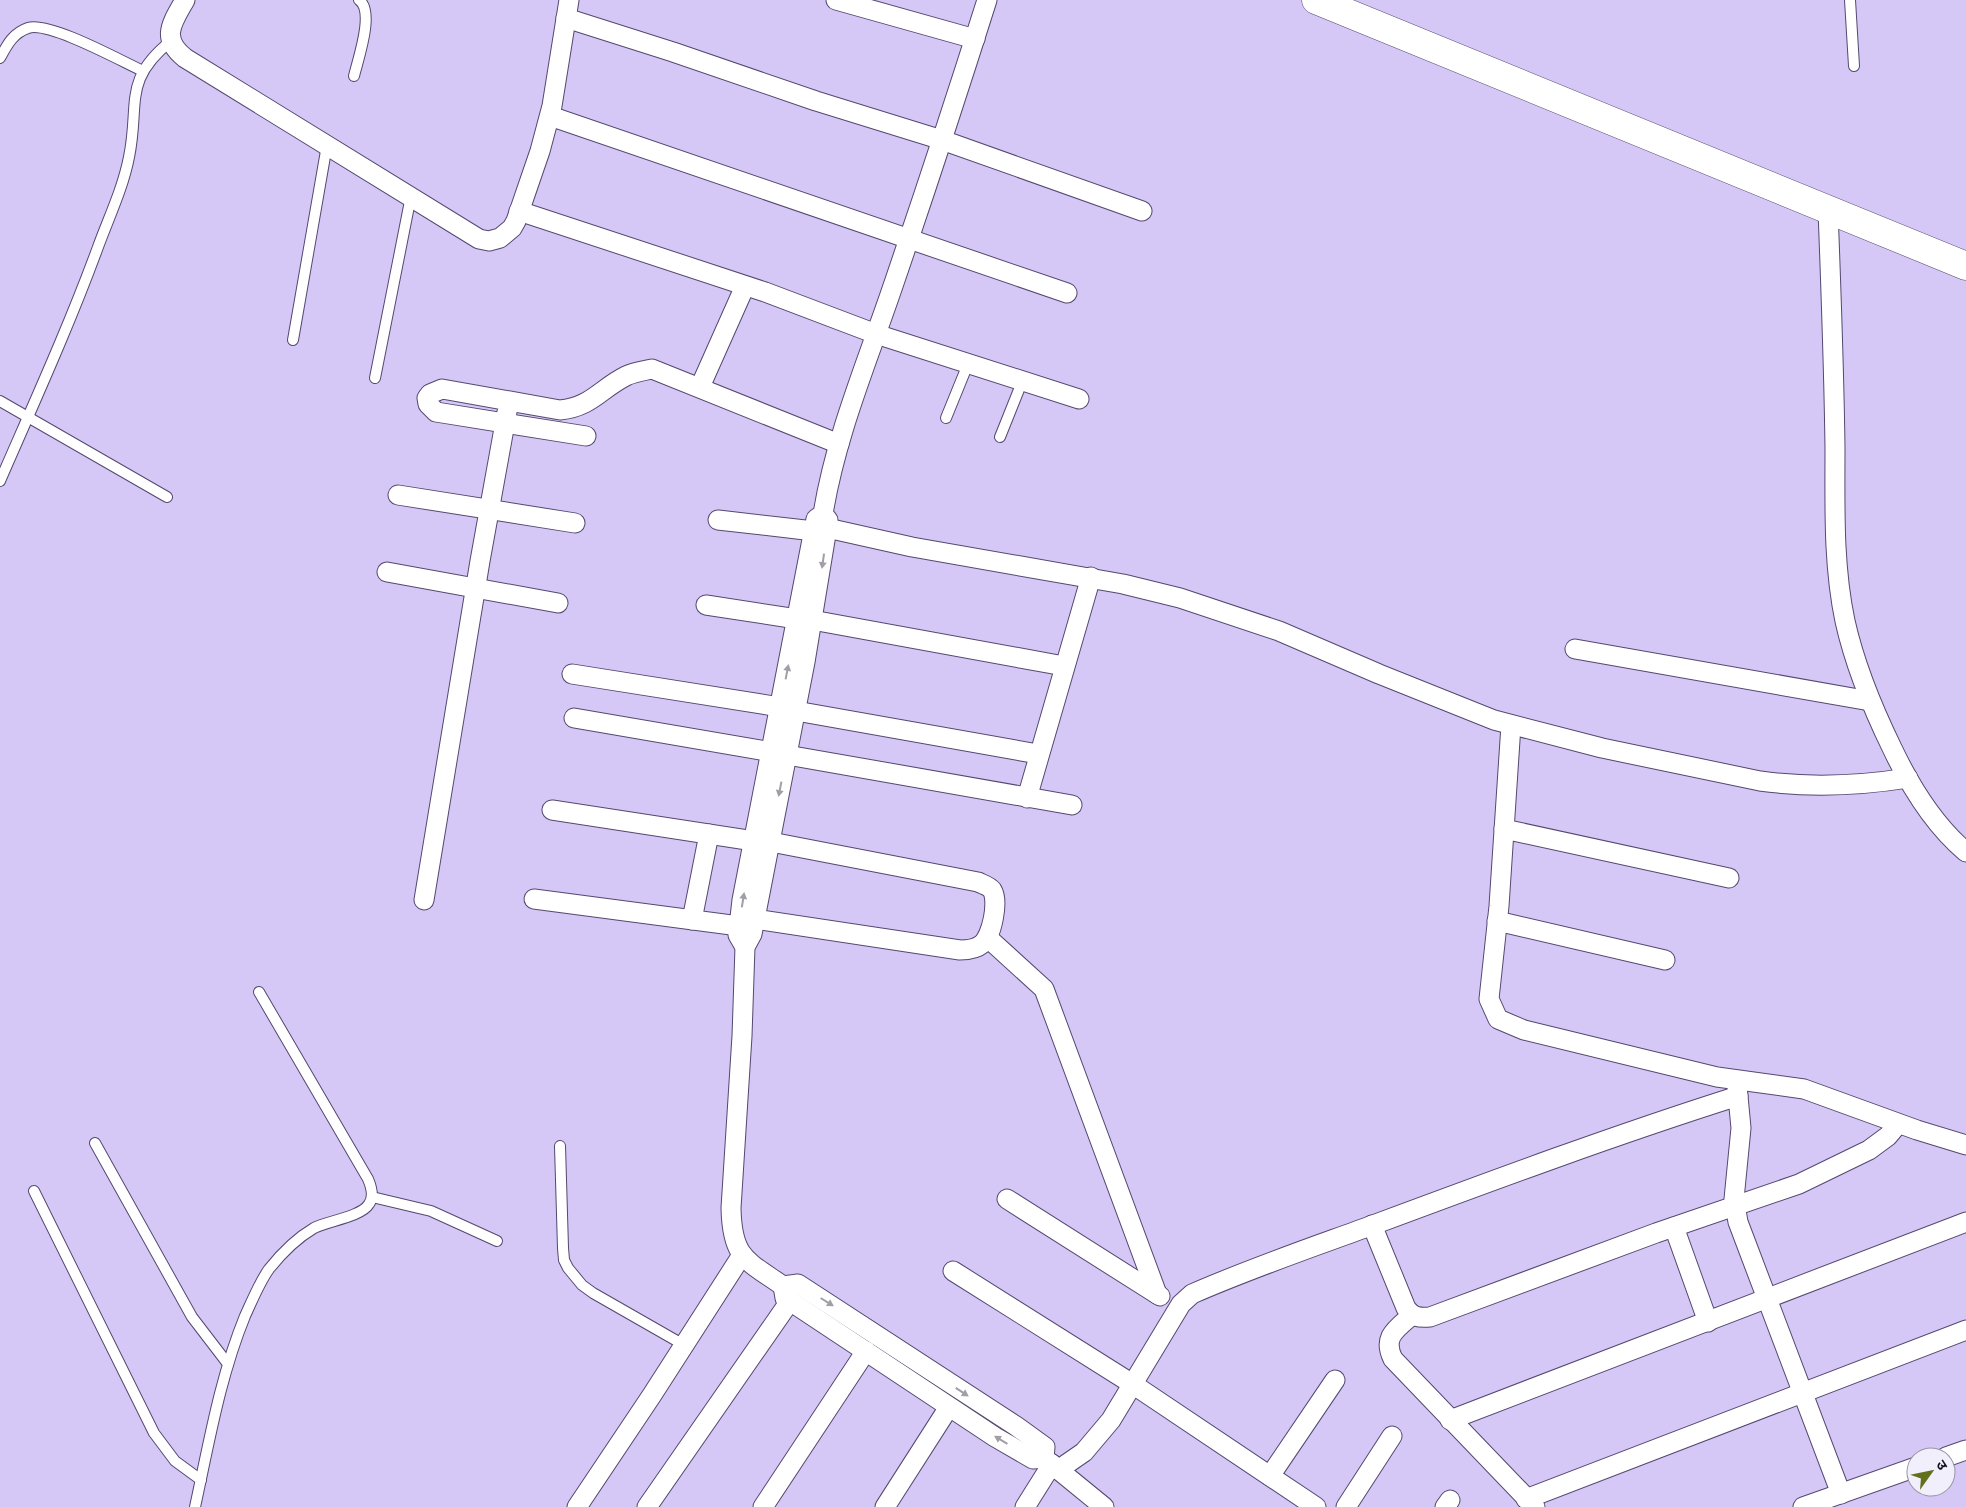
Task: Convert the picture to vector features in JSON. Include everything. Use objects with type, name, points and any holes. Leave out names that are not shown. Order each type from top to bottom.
[{"type":"main road","points":[[1316,0],[1966,266]]},
{"type":"street","points":[[185,0],[174,19],[170,32],[171,41],[176,51],[483,241],[494,240],[506,234],[512,228],[519,211],[550,116],[568,9],[673,52],[816,101],[942,140],[1142,211]]},
{"type":"street","points":[[836,0],[975,39]]},
{"type":"street","points":[[987,0],[942,140],[830,471],[805,620],[747,923],[752,934],[745,947],[742,1036],[731,1208],[732,1231],[736,1247],[742,1255],[786,1294],[866,1351],[1032,1459],[1052,1464],[1104,1507]]},
{"type":"street","points":[[550,116],[1066,292]]},
{"type":"street","points":[[1828,210],[1832,330],[1834,504],[1837,564],[1845,621],[1857,665],[1870,701],[1908,778],[1938,823],[1966,852]]},
{"type":"street","points":[[519,211],[746,286],[876,334],[1079,399]]},
{"type":"street","points":[[700,387],[746,286]]},
{"type":"street","points":[[586,436],[436,412],[428,404],[427,398],[430,394],[442,389],[560,410],[579,407],[625,377],[652,369],[839,444]]},
{"type":"street","points":[[424,900],[509,400]]},
{"type":"street","points":[[398,495],[490,508],[575,523]]},
{"type":"street","points":[[718,520],[821,524],[912,547],[1091,577],[1180,598],[1278,631],[1471,712],[1511,725],[1602,748],[1786,785],[1845,786],[1908,778]]},
{"type":"street","points":[[388,572],[558,603]]},
{"type":"street","points":[[1027,798],[1038,754],[1091,577]]},
{"type":"street","points":[[706,605],[805,620],[1064,666]]},
{"type":"street","points":[[1575,649],[1870,701]]},
{"type":"street","points":[[572,674],[788,709],[1038,754]]},
{"type":"street","points":[[574,718],[1072,805]]},
{"type":"street","points":[[1511,725],[1497,921],[1489,999],[1498,1019],[1524,1030],[1737,1088],[1804,1089],[1898,1124],[1966,1145]]},
{"type":"street","points":[[534,899],[692,920],[747,923],[969,950],[977,947],[988,938],[993,919],[994,897],[992,890],[978,882],[762,841],[552,810]]},
{"type":"street","points":[[1504,829],[1729,878]]},
{"type":"street","points":[[692,920],[709,834]]},
{"type":"street","points":[[1497,921],[1665,960]]},
{"type":"street","points":[[988,938],[1044,989],[1157,1294]]},
{"type":"street","points":[[1737,1088],[1741,1147],[1734,1207],[1744,1242],[1768,1299],[1841,1494]]},
{"type":"street","points":[[1025,1507],[1052,1464],[1078,1457],[1096,1440],[1134,1385],[1179,1308],[1187,1298],[1198,1292],[1372,1225],[1619,1135],[1737,1088]]},
{"type":"street","points":[[1372,1225],[1406,1308],[1412,1315],[1420,1318],[1437,1315],[1674,1227],[1799,1184],[1879,1144],[1898,1124]]},
{"type":"street","points":[[1007,1199],[1179,1308]]},
{"type":"street","points":[[1450,1420],[1966,1222]]},
{"type":"street","points":[[1674,1227],[1708,1322]]},
{"type":"street","points":[[577,1507],[742,1255]]},
{"type":"street","points":[[953,1271],[1134,1385],[1316,1507]]},
{"type":"street","points":[[647,1507],[786,1294],[798,1284],[1016,1426],[1045,1447],[1052,1464]]},
{"type":"street","points":[[1412,1315],[1391,1336],[1389,1351],[1400,1368],[1531,1503],[1803,1392],[1966,1330]]},
{"type":"street","points":[[763,1507],[866,1351]]},
{"type":"street","points":[[1270,1476],[1335,1380]]},
{"type":"street","points":[[885,1507],[950,1406]]},
{"type":"street","points":[[1346,1507],[1392,1436]]},
{"type":"street","points":[[1803,1507],[1906,1471]]},
{"type":"lane","points":[[354,76],[368,16],[364,3],[360,0]]},
{"type":"lane","points":[[1850,0],[1854,66]]},
{"type":"lane","points":[[0,58],[11,38],[30,27],[40,27],[60,33],[143,71]]},
{"type":"lane","points":[[0,481],[79,298],[123,180],[129,158],[133,130],[135,90],[143,71],[156,53],[171,41]]},
{"type":"lane","points":[[293,340],[327,145]]},
{"type":"lane","points":[[375,378],[411,196]]},
{"type":"lane","points":[[946,418],[968,364]]},
{"type":"lane","points":[[1000,436],[1022,382]]},
{"type":"lane","points":[[0,401],[166,497]]},
{"type":"lane","points":[[195,1507],[216,1406],[228,1364],[252,1300],[268,1270],[299,1238],[314,1228],[361,1211],[369,1205],[372,1197],[368,1179],[259,992]]},
{"type":"lane","points":[[95,1144],[192,1317],[228,1364]]},
{"type":"lane","points":[[560,1146],[563,1248],[564,1260],[568,1268],[578,1281],[593,1293],[684,1345]]},
{"type":"lane","points":[[34,1191],[154,1433],[175,1461],[201,1480]]},
{"type":"lane","points":[[372,1197],[431,1211],[497,1242]]}]
